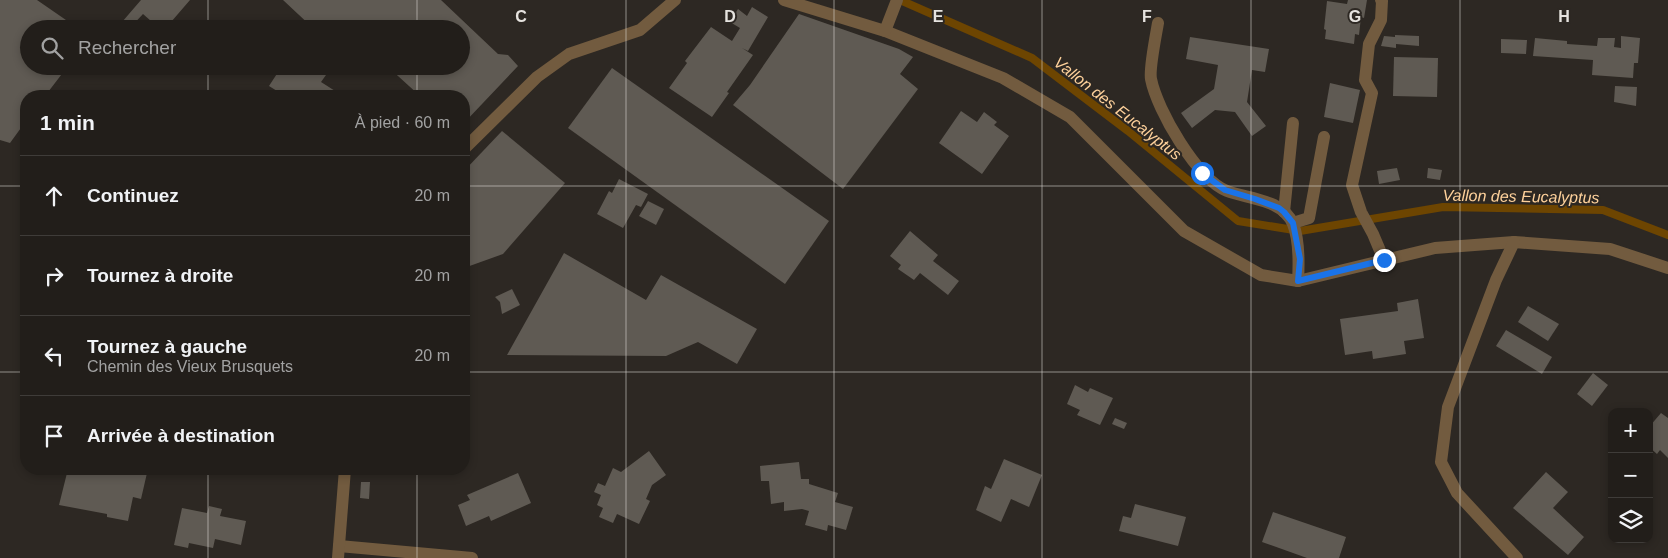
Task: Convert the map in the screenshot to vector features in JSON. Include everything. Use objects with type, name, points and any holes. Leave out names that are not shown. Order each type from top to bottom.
[{"type":"street","points":[[470,143],[537,77],[569,54],[640,30],[675,0]]},
{"type":"street","points":[[784,0],[885,31],[1004,78],[1070,118],[1184,230],[1261,275],[1298,281],[1435,248],[1514,242],[1610,249],[1668,268]]},
{"type":"street","points":[[1381,0],[1381,20],[1368,44],[1366,80],[1372,93],[1352,185],[1361,212],[1384,260]]},
{"type":"street","points":[[885,31],[895,4]]},
{"type":"street","points":[[1158,22],[1151,78],[1168,123],[1202,173],[1225,190],[1255,199],[1279,208],[1284,212],[1293,223],[1300,259],[1298,281]]},
{"type":"street","points":[[1284,212],[1293,123]]},
{"type":"street","points":[[1293,223],[1309,218],[1324,137]]},
{"type":"street","points":[[1514,242],[1496,280],[1448,407],[1441,462],[1457,493],[1517,558]]},
{"type":"street","points":[[344,475],[339,552],[472,558]]},
{"type":"building","points":[[0,0],[37,0],[66,20],[20,20],[20,75],[61,75],[50,90],[20,90],[20,129],[10,143],[0,140]]},
{"type":"building","points":[[141,0],[190,0],[173,20],[150,20],[143,14],[137,20],[124,20]]},
{"type":"building","points":[[283,0],[441,0],[462,20],[304,20]]},
{"type":"building","points":[[1348,0],[1367,0],[1364,18],[1361,17],[1359,35],[1355,34],[1354,44],[1325,39],[1326,30],[1324,29],[1327,1],[1347,4]]},
{"type":"building","points":[[752,7],[768,17],[748,51],[742,48],[753,55],[712,117],[669,88],[687,63],[685,61],[711,27],[732,41],[740,28],[730,22],[738,9],[747,16]]},
{"type":"building","points":[[799,14],[899,49],[913,57],[900,74],[918,89],[843,189],[733,105],[750,85]]},
{"type":"building","points":[[470,27],[498,54],[508,55],[518,66],[470,117],[470,90],[413,90],[397,75],[470,75]]},
{"type":"building","points":[[1395,35],[1419,36],[1419,46],[1396,44],[1396,48],[1381,46],[1384,36],[1395,37]]},
{"type":"building","points":[[1621,36],[1640,38],[1638,63],[1634,63],[1633,78],[1592,75],[1593,60],[1533,56],[1535,38],[1567,41],[1567,44],[1597,46],[1598,38],[1615,38],[1614,47],[1621,48]]},
{"type":"building","points":[[1190,37],[1269,49],[1265,72],[1252,70],[1247,102],[1266,126],[1252,136],[1235,112],[1215,110],[1192,128],[1181,113],[1214,89],[1218,65],[1186,59]]},
{"type":"building","points":[[1501,39],[1527,40],[1526,54],[1501,53]]},
{"type":"building","points":[[1394,57],[1438,58],[1437,97],[1393,96]]},
{"type":"building","points":[[612,68],[829,221],[785,284],[568,128]]},
{"type":"building","points":[[276,75],[326,75],[321,82],[334,90],[275,90],[269,86]]},
{"type":"building","points":[[1330,83],[1360,90],[1353,123],[1324,117]]},
{"type":"building","points":[[1615,86],[1637,87],[1636,106],[1614,102]]},
{"type":"building","points":[[961,111],[977,122],[984,112],[997,122],[994,125],[1009,136],[982,174],[939,143]]},
{"type":"building","points":[[502,131],[565,183],[503,254],[470,266],[470,165]]},
{"type":"building","points":[[1397,168],[1400,180],[1379,184],[1377,171]]},
{"type":"building","points":[[1428,168],[1442,170],[1440,180],[1427,178]]},
{"type":"building","points":[[619,179],[648,194],[641,207],[636,205],[623,228],[597,214],[609,191],[612,193]]},
{"type":"building","points":[[648,201],[664,209],[656,225],[639,216]]},
{"type":"building","points":[[910,231],[938,255],[933,261],[959,281],[948,295],[920,273],[914,280],[898,269],[901,265],[890,256]]},
{"type":"building","points":[[564,253],[646,300],[661,275],[757,329],[737,364],[698,342],[666,356],[507,355]]},
{"type":"building","points":[[512,289],[520,305],[502,314],[500,302],[495,297]]},
{"type":"building","points":[[1418,299],[1424,338],[1404,341],[1406,354],[1373,359],[1372,351],[1345,355],[1340,319],[1398,311],[1397,303]]},
{"type":"building","points":[[1528,306],[1559,324],[1548,341],[1518,322]]},
{"type":"building","points":[[1506,330],[1552,357],[1542,374],[1496,346]]},
{"type":"building","points":[[1593,373],[1608,385],[1592,406],[1577,394]]},
{"type":"building","points":[[1075,385],[1088,392],[1090,388],[1113,398],[1100,425],[1077,415],[1080,410],[1067,404]]},
{"type":"building","points":[[1661,413],[1668,418],[1668,458],[1660,450],[1657,454],[1653,450],[1653,422]]},
{"type":"building","points":[[1115,418],[1127,423],[1124,429],[1112,424]]},
{"type":"building","points":[[649,451],[666,475],[652,485],[646,499],[650,501],[639,524],[617,514],[613,523],[599,517],[603,508],[597,505],[601,495],[594,492],[598,483],[605,486],[613,468],[621,472]]},
{"type":"building","points":[[1004,459],[1042,475],[1029,507],[1011,499],[1001,522],[976,510],[985,486],[991,489]]},
{"type":"building","points":[[799,462],[801,479],[809,479],[809,484],[838,493],[835,502],[853,507],[846,530],[828,525],[827,531],[805,525],[809,511],[802,509],[784,511],[784,502],[771,504],[769,481],[761,481],[760,466]]},
{"type":"building","points":[[1546,472],[1568,492],[1553,508],[1584,537],[1568,555],[1513,508]]},
{"type":"building","points":[[518,473],[531,503],[491,521],[489,516],[466,526],[458,505],[470,500],[467,495]]},
{"type":"building","points":[[66,475],[147,475],[141,499],[133,497],[128,521],[107,517],[107,514],[59,505]]},
{"type":"building","points":[[361,482],[370,482],[369,499],[360,498]]},
{"type":"building","points":[[1135,504],[1186,517],[1178,546],[1119,531],[1123,516],[1131,518]]},
{"type":"building","points":[[209,506],[222,509],[220,516],[246,521],[241,545],[215,539],[213,548],[189,543],[188,548],[174,545],[182,508],[207,513]]},
{"type":"building","points":[[1273,512],[1346,537],[1339,558],[1307,558],[1262,542]]},
{"type":"waterway","name":"Vallon des Eucalyptus","points":[[900,0],[1032,58],[1128,131],[1238,221],[1300,231],[1443,207],[1603,210],[1668,235]]},
{"type":"route","points":[[1202,173],[1225,190],[1255,199],[1279,208],[1284,212],[1293,223],[1300,259],[1298,281],[1384,260]]}]
